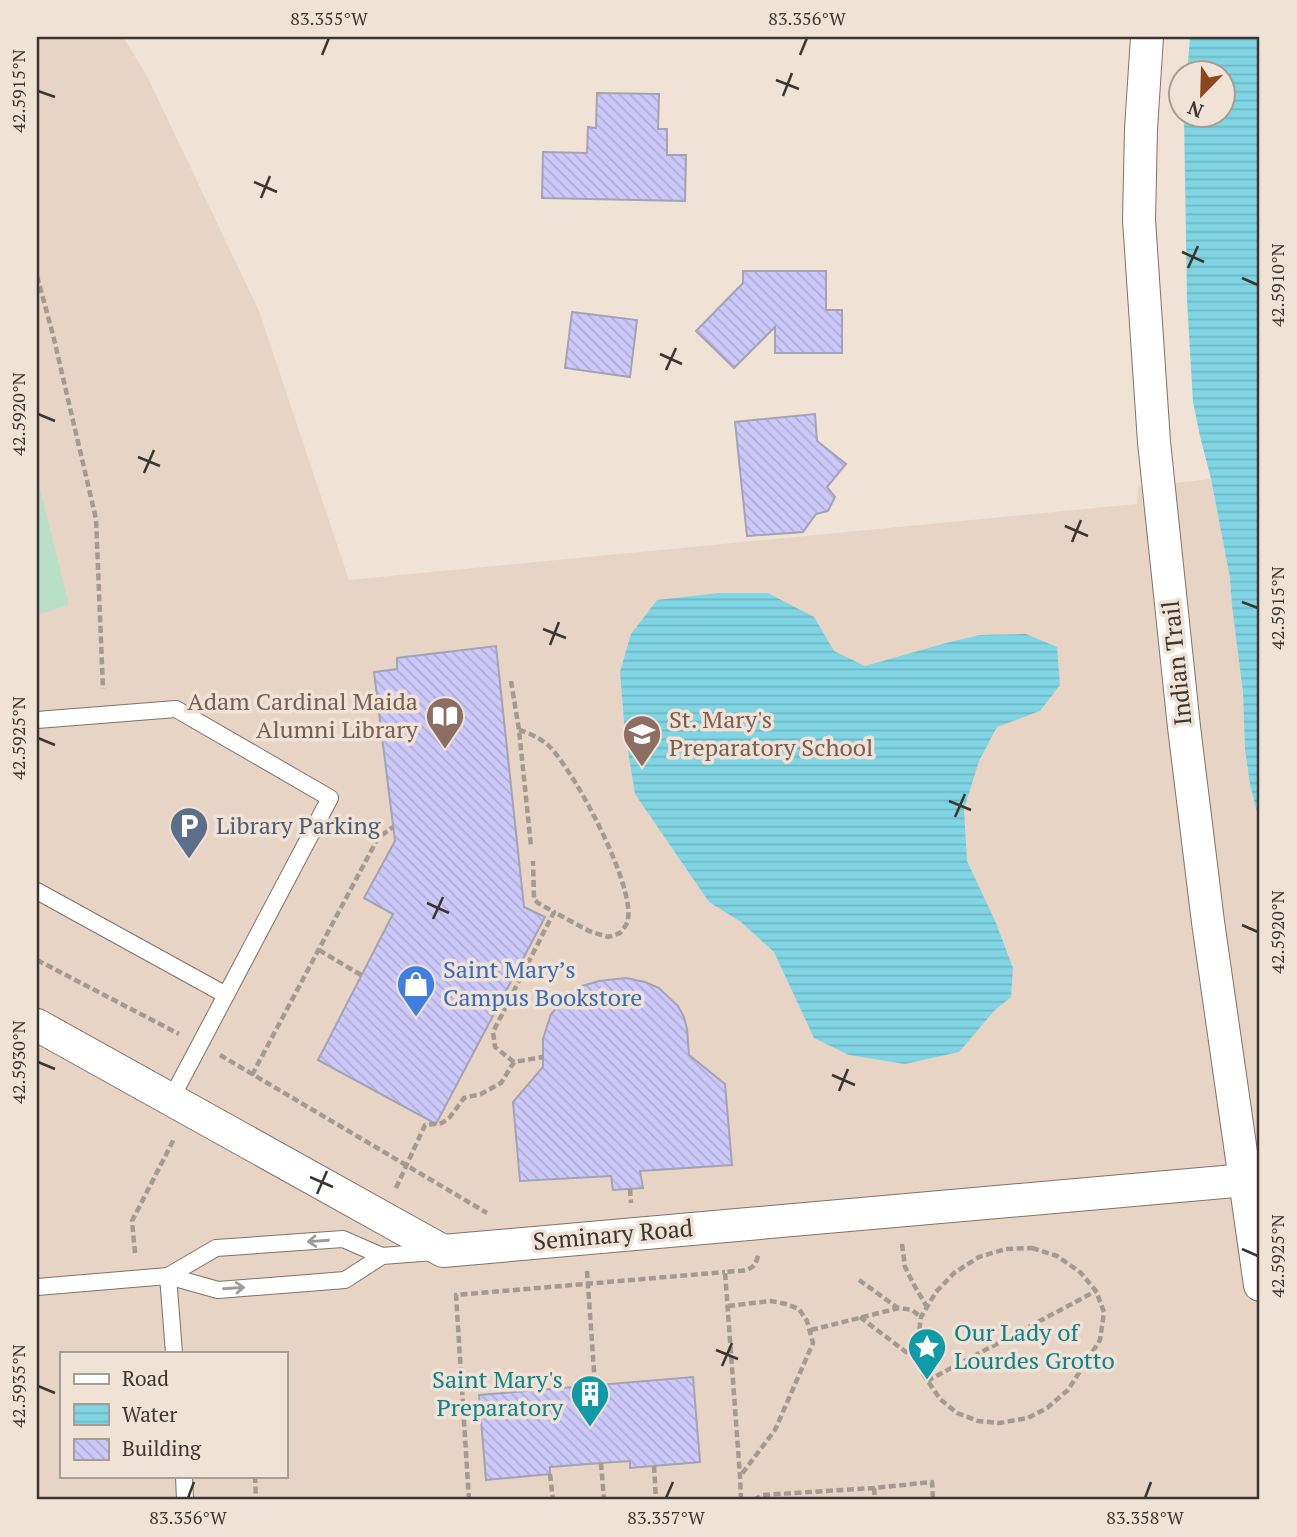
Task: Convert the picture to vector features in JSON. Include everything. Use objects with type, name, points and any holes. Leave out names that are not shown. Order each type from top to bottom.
[{"type":"street","name":"Indian Trail","points":[[1147,37],[1139,194],[1154,442],[1208,922],[1260,1285]]},
{"type":"street","points":[[37,1025],[443,1251]]},
{"type":"street","name":"Seminary Road","points":[[443,1251],[1246,1180]]},
{"type":"lane","points":[[37,720],[176,709],[330,798],[198,1046],[180,1104]]},
{"type":"lane","points":[[39,898],[226,995]]},
{"type":"lane","points":[[168,1276],[216,1248],[343,1239],[382,1256],[443,1251]]},
{"type":"lane","points":[[37,1287],[168,1276],[218,1290],[345,1280],[382,1256]]},
{"type":"lane","points":[[168,1276],[174,1352]]},
{"type":"lane","points":[[184,1478],[186,1500]]},
{"type":"path","points":[[37,276],[96,519],[103,715]]},
{"type":"path","points":[[511,681],[531,846]]},
{"type":"path","points":[[519,730],[547,744],[570,773],[596,820],[614,857],[627,900],[629,921],[621,933],[608,937],[589,931],[538,904],[534,899],[533,861]]},
{"type":"path","points":[[324,810],[379,838]]},
{"type":"path","points":[[252,1075],[379,838],[393,827]]},
{"type":"path","points":[[543,1057],[514,1062],[495,1047],[493,1031],[554,912]]},
{"type":"path","points":[[319,950],[361,975]]},
{"type":"path","points":[[37,960],[198,1046],[220,1055],[493,1217]]},
{"type":"path","points":[[381,1216],[425,1125],[442,1123],[464,1098],[481,1094],[501,1083],[514,1062]]},
{"type":"path","points":[[137,1279],[132,1222],[180,1104]]},
{"type":"path","points":[[898,1211],[905,1267],[928,1307]]},
{"type":"path","points":[[584,1238],[595,1385]]},
{"type":"path","points":[[1032,1248],[1058,1256],[1080,1272],[1096,1291],[1104,1312],[1100,1340],[1068,1390],[1047,1409],[1028,1418],[999,1423],[978,1422],[957,1413],[940,1399],[916,1355],[921,1317],[936,1292],[954,1273],[979,1257],[1006,1249],[1032,1248]]},
{"type":"path","points":[[469,1500],[456,1294],[751,1269],[757,1264],[758,1251]]},
{"type":"path","points":[[725,1272],[741,1500]]},
{"type":"path","points":[[859,1280],[899,1308]]},
{"type":"path","points":[[928,1381],[1096,1291]]},
{"type":"path","points":[[728,1306],[771,1301],[799,1309],[811,1329],[813,1343],[775,1430],[740,1476]]},
{"type":"path","points":[[811,1329],[899,1308],[912,1310],[921,1317]]},
{"type":"path","points":[[860,1317],[906,1352],[916,1355]]},
{"type":"path","points":[[601,1463],[604,1500]]},
{"type":"path","points":[[654,1466],[656,1500]]},
{"type":"path","points":[[551,1474],[553,1500]]},
{"type":"path","points":[[255,1478],[257,1500]]},
{"type":"path","points":[[754,1500],[761,1495],[932,1482],[933,1500]]},
{"type":"path","points":[[874,1488],[875,1500]]},
{"type":"shaded area","name":"St. Mary's Preparatory School","points":[[37,37],[123,37],[146,74],[259,311],[349,580],[1137,504],[1138,487],[1211,479],[1230,578],[1243,693],[1245,750],[1260,824],[1260,1500],[37,1500]]},
{"type":"green space","points":[[37,477],[69,605],[37,615]]},
{"type":"water","points":[[1190,37],[1260,37],[1260,824],[1245,750],[1243,693],[1230,578],[1193,402],[1187,300],[1184,130],[1238,130],[1238,60],[1188,60]]},
{"type":"water","points":[[719,593],[768,593],[814,617],[834,651],[865,666],[980,635],[1026,634],[1057,647],[1060,685],[1040,711],[997,727],[979,761],[964,809],[967,861],[996,923],[1013,968],[1011,997],[995,1010],[959,1052],[905,1064],[849,1055],[814,1038],[774,952],[741,922],[709,902],[635,794],[625,733],[620,672],[631,634],[657,600]]},
{"type":"building","points":[[597,93],[659,94],[658,129],[667,129],[667,155],[686,155],[685,201],[542,198],[543,152],[587,153],[588,127],[596,128]]},
{"type":"building","points":[[743,271],[826,271],[826,310],[842,310],[842,353],[775,353],[775,327],[734,368],[696,331],[743,283]]},
{"type":"building","points":[[572,312],[637,320],[630,377],[565,368]]},
{"type":"building","points":[[815,414],[817,441],[846,464],[827,487],[835,497],[828,511],[816,514],[803,532],[747,536],[735,422]]},
{"type":"building","points":[[496,646],[524,907],[545,917],[436,1124],[318,1060],[393,914],[364,898],[395,841],[374,672],[397,669],[397,658]]},
{"type":"building","points":[[626,978],[659,988],[678,1006],[687,1029],[689,1055],[725,1084],[732,1165],[640,1171],[643,1188],[613,1190],[611,1176],[520,1181],[513,1102],[543,1067],[543,1039],[551,1014],[568,995],[582,986]]},
{"type":"building","name":"Saint Mary's Preparatory","points":[[693,1377],[700,1462],[630,1468],[630,1461],[550,1467],[550,1474],[486,1480],[479,1395]]},
{"type":"place","name":"Adam Cardinal Maida Alumni Library","points":[[445,750]]},
{"type":"place","name":"St. Mary's Preparatory School","points":[[642,768]]},
{"type":"place","name":"Library Parking","points":[[189,860]]},
{"type":"place","name":"Saint Mary’s Campus Bookstore","points":[[416,1018]]},
{"type":"place","name":"Our Lady of Lourdes Grotto","points":[[927,1381]]},
{"type":"place","name":"Saint Mary's Preparatory","points":[[590,1428]]}]
